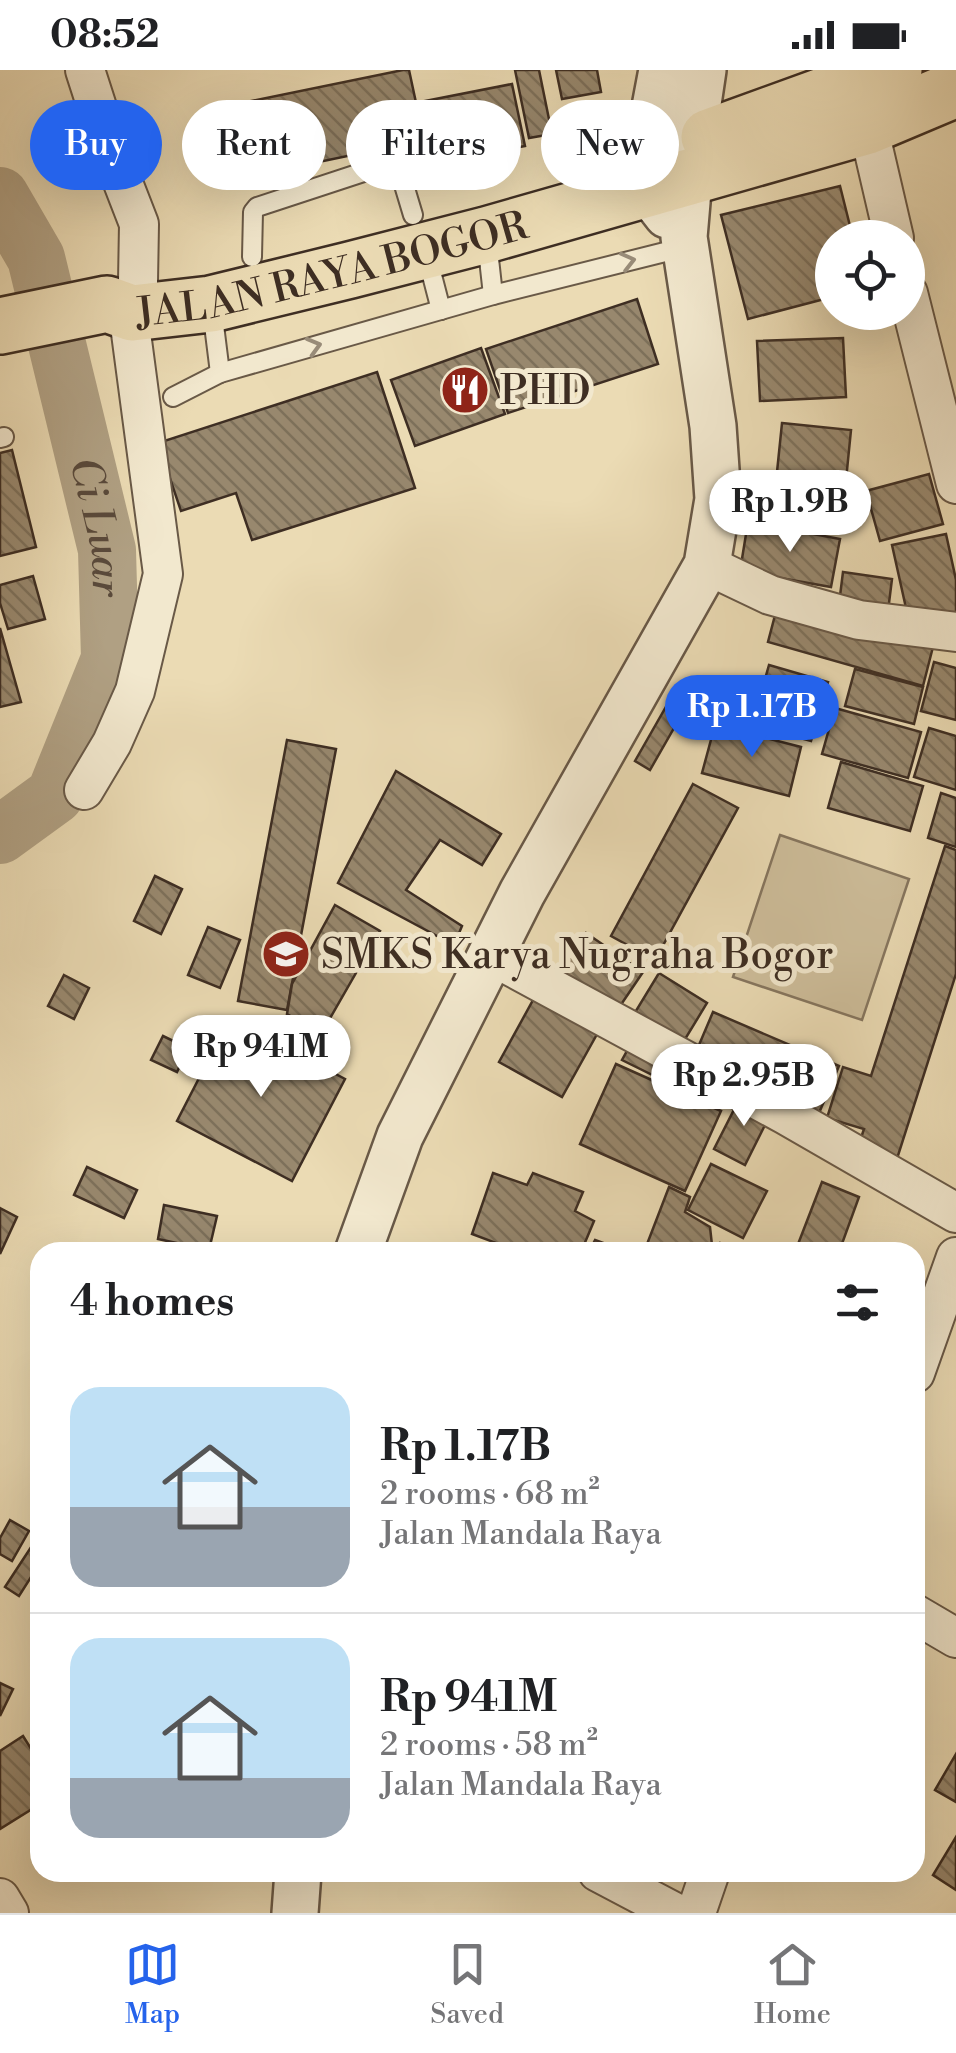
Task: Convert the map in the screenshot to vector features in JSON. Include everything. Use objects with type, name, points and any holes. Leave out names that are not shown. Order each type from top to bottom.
[{"type":"highway","name":"JALAN RAYA BOGOR","points":[[679,161],[894,70]]},
{"type":"highway","name":"JALAN RAYA BOGOR","points":[[679,164],[868,126],[956,89]]},
{"type":"highway","name":"JALAN RAYA BOGOR","points":[[119,301],[211,304],[419,233],[579,190]]},
{"type":"highway","name":"JALAN RAYA BOGOR","points":[[119,301],[252,258],[419,233],[486,235],[605,190]]},
{"type":"highway","points":[[6,325],[119,301]]},
{"type":"street","points":[[84,790],[136,691],[163,574],[130,333],[119,301],[139,224],[85,70]]},
{"type":"street","points":[[662,70],[664,100]]},
{"type":"street","points":[[679,136],[703,70]]},
{"type":"street","points":[[868,126],[890,220]]},
{"type":"street","points":[[362,1242],[400,1136],[522,892],[706,565],[718,498],[714,444],[673,190]]},
{"type":"street","points":[[917,330],[956,484]]},
{"type":"street","points":[[706,565],[770,595],[859,620],[956,632]]},
{"type":"street","points":[[492,956],[956,1212]]},
{"type":"street","points":[[925,1345],[956,1257]]},
{"type":"street","points":[[925,1620],[956,1638]]},
{"type":"street","points":[[296,1913],[298,1882]]},
{"type":"street","points":[[617,1882],[676,1913]]},
{"type":"street","points":[[696,1913],[707,1882]]},
{"type":"street","points":[[0,1898],[9,1913]]},
{"type":"lane","points":[[419,233],[440,310]]},
{"type":"lane","points":[[486,235],[493,295]]},
{"type":"lane","points":[[173,396],[220,373],[684,242]]},
{"type":"lane","points":[[211,304],[220,373]]},
{"type":"shaded area","points":[[780,835],[909,879],[862,1020],[733,977]]},
{"type":"building","points":[[409,70],[415,100],[346,100],[346,156],[326,160],[326,100],[256,100]]},
{"type":"building","points":[[515,70],[539,70],[545,100],[541,100],[541,136],[529,138]]},
{"type":"building","points":[[556,70],[597,70],[601,92],[562,99]]},
{"type":"building","points":[[512,84],[515,100],[430,100]]},
{"type":"building","points":[[840,186],[848,220],[815,220],[815,301],[748,319],[721,215]]},
{"type":"building","points":[[637,299],[658,364],[508,413],[486,349]]},
{"type":"building","points":[[843,338],[846,397],[760,401],[757,341]]},
{"type":"building","points":[[481,348],[505,414],[415,446],[391,380]]},
{"type":"building","points":[[377,372],[415,488],[252,540],[236,493],[181,511],[158,443]]},
{"type":"building","points":[[782,423],[851,430],[846,480],[777,472]]},
{"type":"building","points":[[12,450],[36,547],[0,556],[0,453]]},
{"type":"building","points":[[929,474],[943,524],[880,541],[866,491]]},
{"type":"building","points":[[753,475],[843,484],[839,532],[748,522]]},
{"type":"building","points":[[748,522],[840,539],[831,587],[740,571]]},
{"type":"building","points":[[946,534],[956,580],[956,616],[910,626],[892,545]]},
{"type":"building","points":[[843,572],[892,579],[888,611],[839,604]]},
{"type":"building","points":[[33,576],[45,619],[8,629],[0,603],[0,585]]},
{"type":"building","points":[[779,600],[934,643],[923,686],[768,642]]},
{"type":"building","points":[[0,628],[21,702],[0,707]]},
{"type":"building","points":[[934,662],[956,668],[956,720],[921,711]]},
{"type":"building","points":[[769,665],[828,682],[811,741],[752,725]]},
{"type":"building","points":[[855,669],[923,687],[914,724],[845,706]]},
{"type":"building","points":[[671,698],[686,707],[650,770],[635,761]]},
{"type":"building","points":[[835,708],[921,732],[908,778],[822,754]]},
{"type":"building","points":[[715,725],[801,747],[789,796],[702,773]]},
{"type":"building","points":[[929,728],[956,736],[956,790],[914,777]]},
{"type":"building","points":[[287,740],[336,749],[287,1010],[238,1001]]},
{"type":"building","points":[[841,762],[923,786],[910,831],[828,808]]},
{"type":"building","points":[[396,771],[501,834],[482,865],[440,840],[406,890],[462,926],[454,945],[338,883]]},
{"type":"building","points":[[693,784],[738,808],[655,960],[611,936]]},
{"type":"building","points":[[941,793],[956,798],[956,847],[928,838]]},
{"type":"building","points":[[945,846],[956,850],[956,974],[895,1165],[856,1153],[864,1129],[827,1118],[843,1067],[871,1076]]},
{"type":"building","points":[[155,876],[182,889],[161,934],[134,921]]},
{"type":"building","points":[[335,905],[380,931],[321,1034],[287,1014],[292,984]]},
{"type":"building","points":[[208,927],[240,940],[220,988],[188,975]]},
{"type":"building","points":[[586,933],[643,972],[612,1018],[554,979]]},
{"type":"building","points":[[659,973],[707,1003],[676,1054],[628,1024]]},
{"type":"building","points":[[64,975],[89,988],[74,1019],[48,1006]]},
{"type":"building","points":[[538,991],[601,1027],[562,1097],[499,1062]]},
{"type":"building","points":[[713,1012],[839,1066],[819,1113],[693,1059]]},
{"type":"building","points":[[230,1018],[345,1079],[292,1181],[177,1121]]},
{"type":"building","points":[[163,1036],[188,1048],[177,1072],[151,1060]]},
{"type":"building","points":[[633,1040],[698,1073],[689,1093],[622,1060]]},
{"type":"building","points":[[616,1064],[721,1111],[685,1191],[580,1144]]},
{"type":"building","points":[[742,1094],[773,1109],[745,1165],[714,1149]]},
{"type":"building","points":[[711,1164],[767,1191],[743,1238],[688,1210]]},
{"type":"building","points":[[87,1167],[137,1190],[124,1218],[74,1195]]},
{"type":"building","points":[[493,1173],[527,1185],[533,1173],[583,1192],[575,1211],[594,1221],[585,1242],[493,1242],[472,1234]]},
{"type":"building","points":[[822,1182],[859,1197],[843,1242],[799,1242]]},
{"type":"building","points":[[669,1187],[690,1197],[685,1212],[710,1227],[712,1242],[648,1242]]},
{"type":"building","points":[[164,1205],[217,1216],[211,1242],[158,1239]]},
{"type":"building","points":[[0,1208],[17,1217],[0,1254]]},
{"type":"building","points":[[10,1520],[29,1531],[12,1561],[0,1554],[0,1538]]},
{"type":"building","points":[[30,1549],[30,1579],[19,1596],[5,1587]]},
{"type":"building","points":[[0,1683],[13,1689],[0,1716]]},
{"type":"building","points":[[23,1736],[30,1747],[30,1810],[0,1829],[0,1751]]},
{"type":"building","points":[[956,1754],[956,1802],[935,1790]]},
{"type":"building","points":[[956,1837],[956,1890],[933,1875]]},
{"type":"waterway","name":"Ci Luar","points":[[0,196],[36,258],[107,550],[110,659],[55,795],[0,835]]},
{"type":"place","name":"PHD","points":[[465,390]]},
{"type":"place","name":"SMKS Karya Nugraha Bogor","points":[[286,954]]}]
